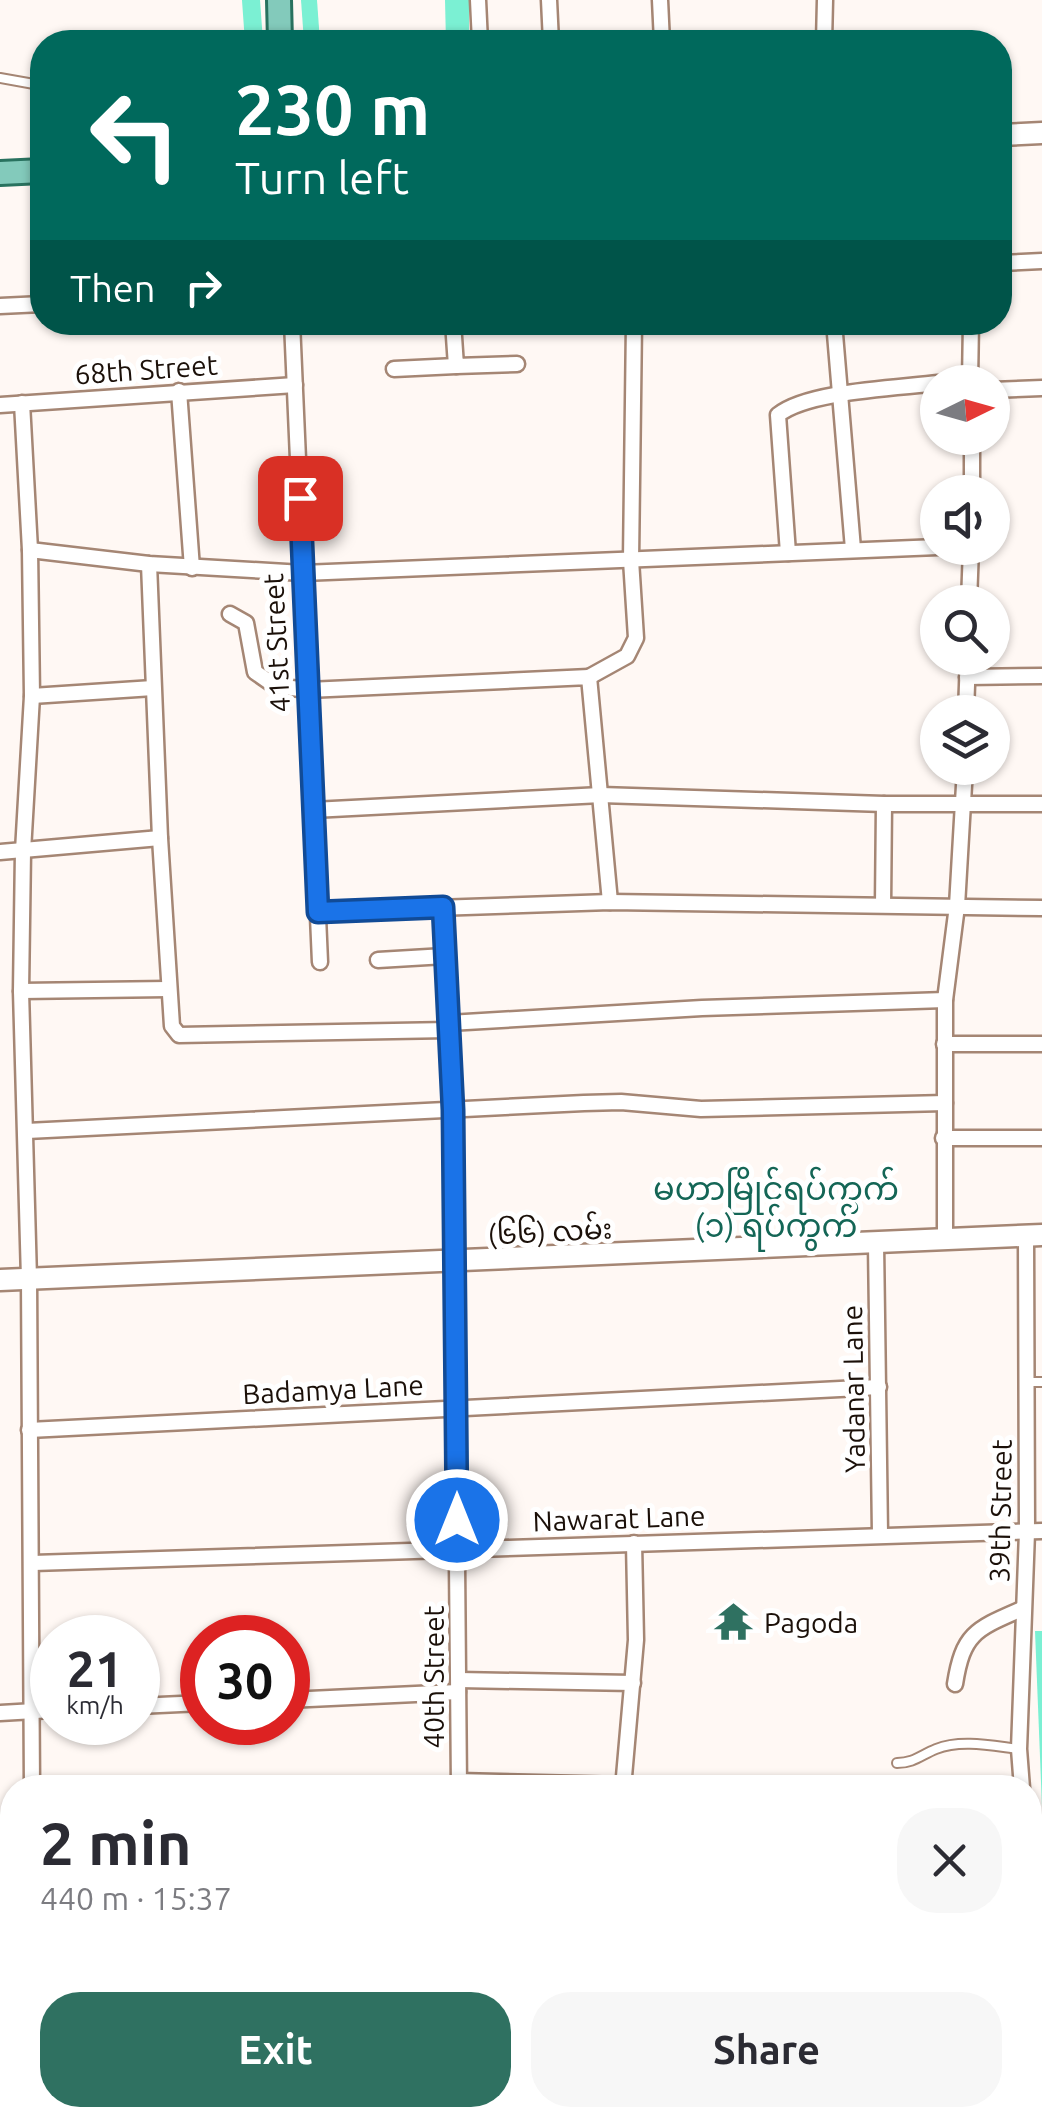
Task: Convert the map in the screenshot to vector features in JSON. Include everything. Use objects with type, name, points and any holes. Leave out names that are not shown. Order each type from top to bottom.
[{"type":"main road","points":[[279,0],[280,30]]},
{"type":"main road","points":[[0,174],[30,172]]},
{"type":"street","points":[[478,0],[479,30]]},
{"type":"street","points":[[549,0],[550,30]]},
{"type":"street","points":[[660,0],[661,30]]},
{"type":"street","points":[[824,30],[825,0]]},
{"type":"street","points":[[1012,134],[1042,133]]},
{"type":"street","points":[[1012,262],[1042,261]]},
{"type":"street","points":[[0,306],[30,305]]},
{"type":"street","name":"41st Street","points":[[293,335],[320,962]]},
{"type":"street","points":[[454,335],[456,366]]},
{"type":"street","points":[[230,614],[246,623],[255,672],[276,686],[308,690],[589,678],[627,656],[636,638],[631,560],[634,335]]},
{"type":"street","points":[[835,335],[853,550]]},
{"type":"street","points":[[969,365],[970,335]]},
{"type":"street","points":[[394,369],[518,364]]},
{"type":"street","name":"68th Street","points":[[0,405],[295,385]]},
{"type":"street","points":[[788,553],[778,415],[798,404],[842,394],[920,385]]},
{"type":"street","points":[[1010,389],[1042,388]]},
{"type":"street","points":[[179,391],[192,568]]},
{"type":"street","points":[[22,404],[32,696],[21,991],[30,1279],[33,1615]]},
{"type":"street","points":[[30,550],[192,568],[303,573],[920,547]]},
{"type":"street","points":[[149,564],[168,989],[172,1026],[180,1035],[449,1026],[702,1008],[946,1000]]},
{"type":"street","points":[[966,695],[967,676],[1042,676]]},
{"type":"street","points":[[589,678],[610,902]]},
{"type":"street","points":[[32,696],[153,688]]},
{"type":"street","points":[[944,1241],[944,1044],[965,785]]},
{"type":"street","points":[[313,810],[601,795],[964,806],[1042,804]]},
{"type":"street","points":[[883,906],[884,804]]},
{"type":"street","points":[[0,852],[160,838]]},
{"type":"street","points":[[318,912],[610,902],[1042,908]]},
{"type":"street","name":"40th Street","points":[[443,907],[453,1110],[459,1775]]},
{"type":"street","points":[[378,960],[445,956]]},
{"type":"street","points":[[21,991],[168,989]]},
{"type":"street","points":[[944,1044],[1042,1044]]},
{"type":"street","points":[[26,1130],[621,1102],[701,1108],[945,1104]]},
{"type":"street","points":[[943,1138],[1042,1138]]},
{"type":"street","name":"(၆၆) လမ်း","points":[[0,1280],[1034,1236]]},
{"type":"street","name":"39th Street","points":[[1021,1775],[1022,1609],[1035,1531],[1034,1236]]},
{"type":"street","name":"Yadanar Lane","points":[[876,1244],[880,1534]]},
{"type":"street","name":"Badamya Lane","points":[[29,1430],[880,1387]]},
{"type":"street","name":"Nawarat Lane","points":[[33,1563],[1035,1531]]},
{"type":"street","points":[[624,1775],[636,1640],[634,1542]]},
{"type":"street","points":[[955,1684],[960,1654],[968,1640],[992,1622],[1022,1609]]},
{"type":"street","points":[[310,1698],[458,1686],[633,1683]]},
{"type":"street","points":[[0,1713],[30,1711]]},
{"type":"street","points":[[32,1745],[32,1775]]},
{"type":"lane","points":[[0,78],[30,83]]},
{"type":"lane","points":[[897,1763],[910,1763],[936,1749],[956,1745],[1019,1750]]},
{"type":"shaded area","points":[[301,0],[317,0],[319,30],[303,30]]},
{"type":"shaded area","points":[[445,0],[469,0],[469,30],[446,30]]},
{"type":"shaded area","points":[[1035,1631],[1042,1631],[1041,1775]]},
{"type":"waterway","points":[[251,0],[253,30]]},
{"type":"place","name":"Pagoda","points":[[734,1622]]},
{"type":"district","name":"မဟာမြိုင်ရပ်ကွက် (၁) ရပ်ကွက်","points":[[776,1206]]},
{"type":"route","points":[[300,498],[318,912],[443,907],[453,1110],[457,1520]]}]
